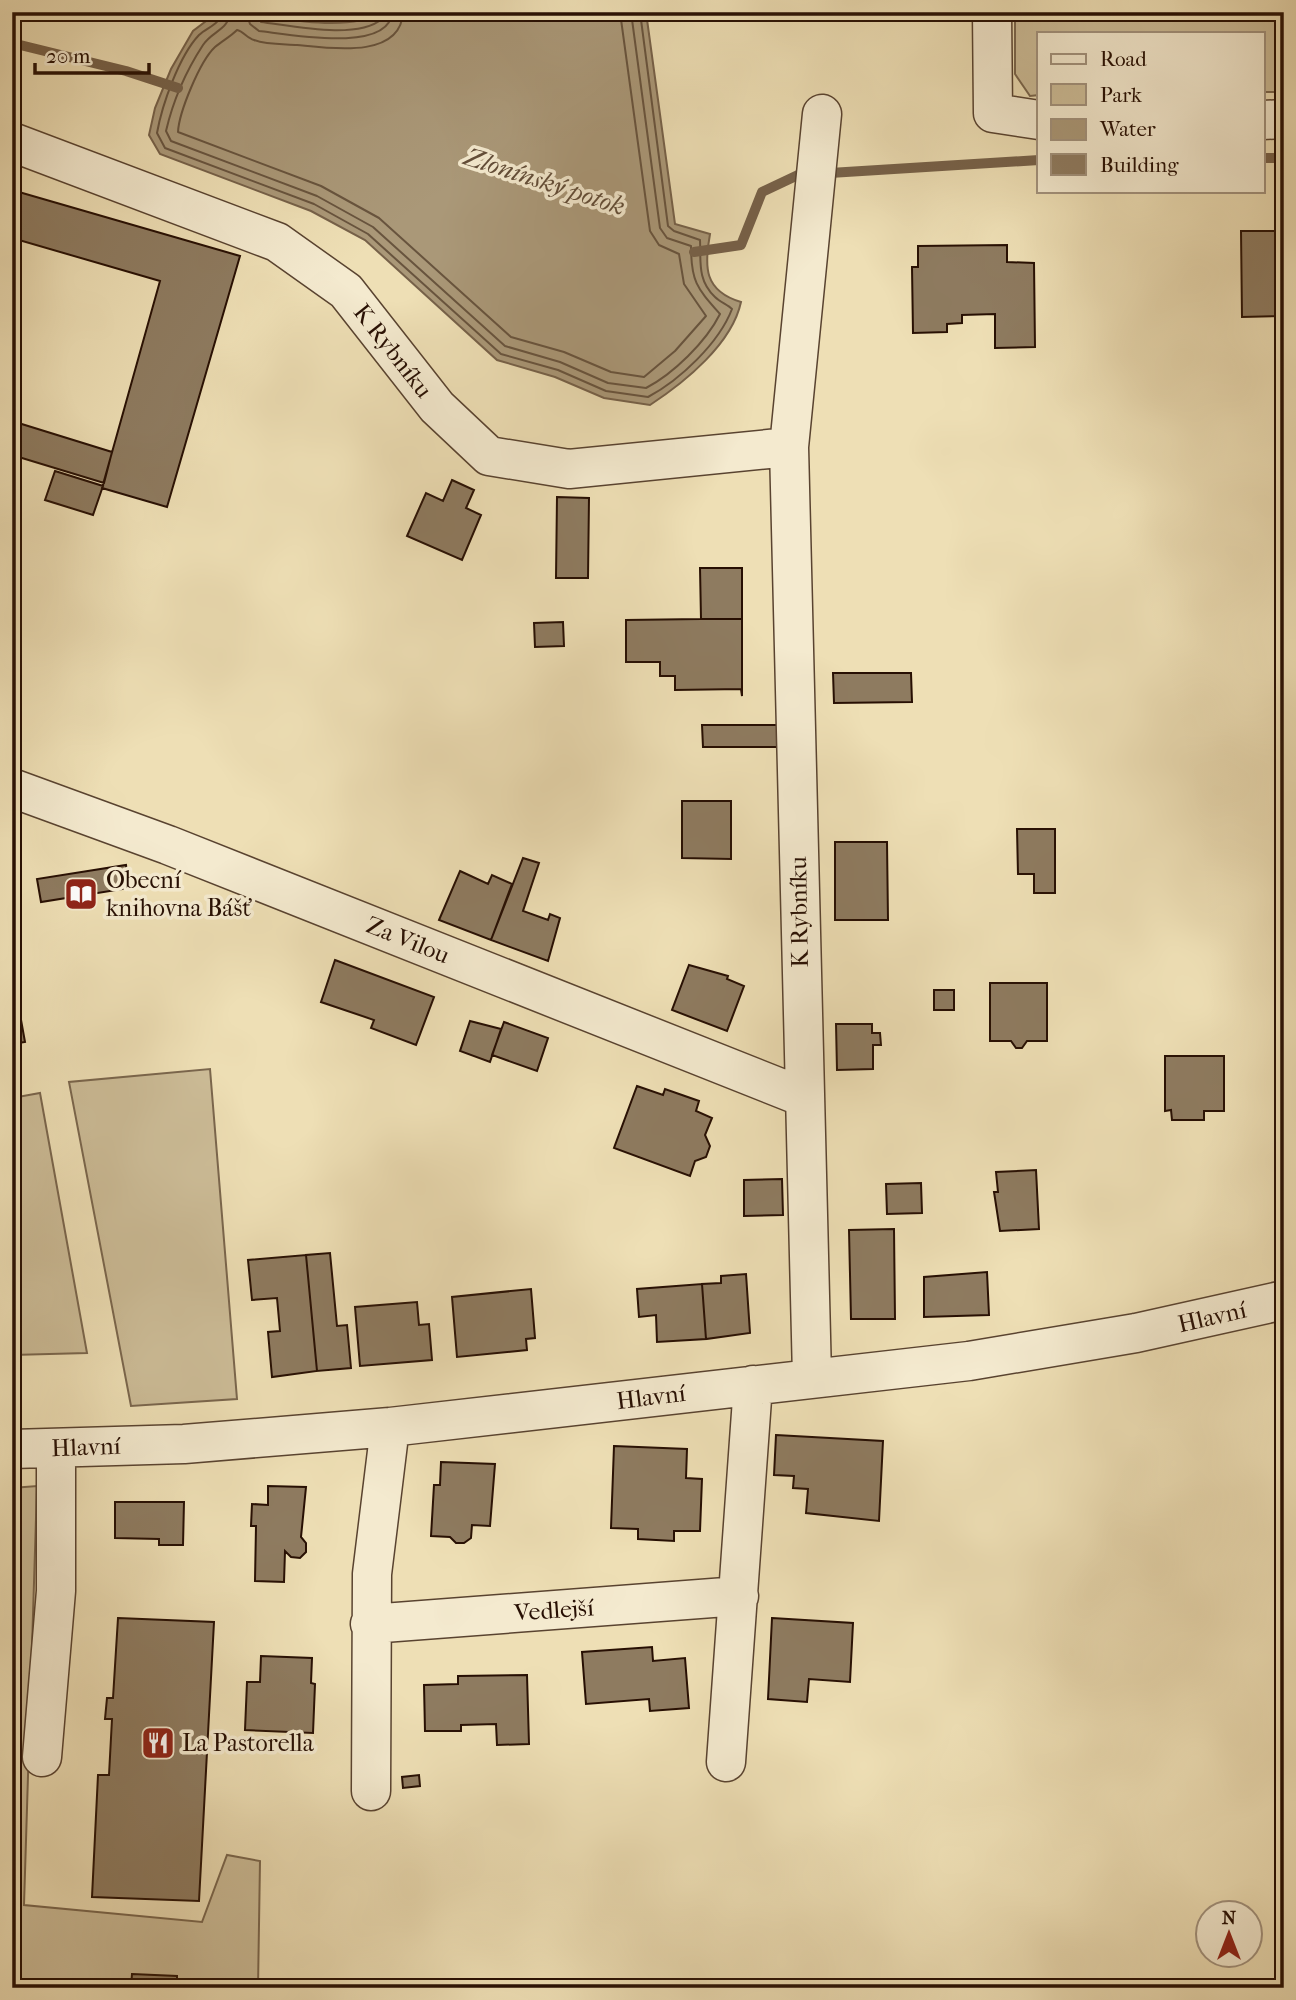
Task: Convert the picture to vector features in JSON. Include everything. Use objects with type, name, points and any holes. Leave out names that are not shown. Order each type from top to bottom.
[{"type":"street","points":[[992,12],[993,113],[1037,120]]},
{"type":"street","name":"K Rybníku","points":[[812,1377],[789,447],[822,114]]},
{"type":"street","points":[[1264,120],[1284,120]]},
{"type":"street","name":"K Rybníku","points":[[12,142],[277,242],[346,291],[437,407],[489,456],[569,469],[789,447]]},
{"type":"street","name":"Za Vilou","points":[[12,788],[168,845],[803,1097]]},
{"type":"street","name":"Hlavní","points":[[12,1450],[184,1444],[390,1427],[1027,1353],[1215,1317],[1284,1300]]},
{"type":"street","points":[[726,1762],[752,1385]]},
{"type":"street","points":[[371,1791],[372,1574],[390,1427]]},
{"type":"street","points":[[42,1757],[56,1591],[56,1449]]},
{"type":"street","name":"Vedlejší","points":[[370,1624],[739,1596]]},
{"type":"green space","points":[[1015,12],[1284,12],[1284,92],[1264,92],[1264,32],[1037,32],[1037,95],[1030,96],[1015,74]]},
{"type":"green space","points":[[210,1069],[237,1399],[131,1406],[69,1082]]},
{"type":"green space","points":[[40,1093],[87,1353],[12,1355],[12,1098]]},
{"type":"green space","points":[[37,1486],[24,1905],[202,1922],[227,1855],[260,1861],[258,1988],[12,1988],[12,1488]]},
{"type":"water","points":[[218,12],[346,23],[381,12],[646,12],[675,224],[710,234],[707,257],[709,276],[720,291],[741,302],[728,333],[692,373],[650,405],[604,398],[555,377],[497,360],[365,240],[311,211],[160,154],[149,135],[155,108],[171,69],[193,31]]},
{"type":"building","points":[[12,190],[240,256],[167,507],[102,488],[160,281],[12,238]]},
{"type":"building","points":[[1241,231],[1278,231],[1278,265],[1284,265],[1284,316],[1242,317]]},
{"type":"building","points":[[1007,245],[1007,262],[1034,263],[1035,347],[995,348],[995,314],[962,315],[962,323],[947,324],[947,332],[913,333],[912,267],[918,267],[918,246]]},
{"type":"building","points":[[12,421],[112,452],[104,483],[12,455]]},
{"type":"building","points":[[55,471],[103,486],[93,515],[45,500]]},
{"type":"building","points":[[452,480],[474,490],[466,508],[481,515],[462,560],[407,536],[426,493],[443,501]]},
{"type":"building","points":[[557,497],[589,498],[588,578],[556,578]]},
{"type":"building","points":[[700,568],[742,568],[742,619],[701,619]]},
{"type":"building","points":[[742,619],[742,696],[741,689],[675,690],[675,676],[660,676],[660,662],[626,662],[626,620]]},
{"type":"building","points":[[563,622],[564,646],[535,647],[534,623]]},
{"type":"building","points":[[833,673],[911,673],[912,702],[834,703]]},
{"type":"building","points":[[702,725],[778,725],[778,747],[703,747]]},
{"type":"building","points":[[682,801],[731,801],[731,859],[682,858]]},
{"type":"building","points":[[1017,829],[1055,829],[1055,893],[1034,893],[1034,874],[1018,874]]},
{"type":"building","points":[[835,842],[887,842],[888,920],[835,920]]},
{"type":"building","points":[[523,858],[539,863],[523,911],[548,920],[550,914],[560,918],[548,961],[491,940]]},
{"type":"building","points":[[126,865],[129,888],[41,902],[37,879]]},
{"type":"building","points":[[460,871],[488,884],[492,875],[512,884],[491,940],[439,920]]},
{"type":"building","points":[[335,960],[434,997],[416,1045],[371,1028],[374,1020],[321,1002]]},
{"type":"building","points":[[689,965],[728,976],[727,979],[744,986],[727,1031],[672,1010]]},
{"type":"building","points":[[12,970],[25,1042],[12,1044]]},
{"type":"building","points":[[990,983],[1047,983],[1047,1041],[1027,1041],[1022,1048],[1016,1048],[1011,1041],[990,1041]]},
{"type":"building","points":[[934,990],[954,990],[954,1010],[934,1010]]},
{"type":"building","points":[[470,1021],[501,1029],[490,1062],[460,1051]]},
{"type":"building","points":[[504,1022],[548,1038],[537,1071],[492,1055]]},
{"type":"building","points":[[836,1024],[872,1024],[872,1033],[880,1033],[881,1045],[873,1045],[873,1069],[837,1070]]},
{"type":"building","points":[[1165,1056],[1224,1056],[1224,1111],[1204,1111],[1204,1120],[1172,1120],[1171,1110],[1165,1111]]},
{"type":"building","points":[[637,1086],[663,1095],[665,1089],[699,1101],[696,1111],[712,1118],[705,1135],[710,1146],[706,1157],[695,1161],[690,1176],[614,1148]]},
{"type":"building","points":[[1036,1170],[1039,1229],[1000,1231],[994,1192],[998,1192],[996,1172]]},
{"type":"building","points":[[782,1179],[783,1215],[744,1216],[744,1180]]},
{"type":"building","points":[[921,1183],[922,1213],[887,1214],[886,1184]]},
{"type":"building","points":[[894,1229],[895,1319],[851,1319],[849,1230]]},
{"type":"building","points":[[330,1253],[337,1326],[347,1325],[351,1368],[317,1371],[306,1255]]},
{"type":"building","points":[[306,1255],[317,1371],[272,1377],[268,1332],[280,1331],[277,1298],[252,1300],[248,1260]]},
{"type":"building","points":[[987,1272],[989,1315],[924,1317],[924,1277]]},
{"type":"building","points":[[746,1274],[750,1333],[706,1339],[702,1284],[721,1283],[721,1276]]},
{"type":"building","points":[[702,1284],[706,1339],[657,1342],[656,1315],[639,1317],[637,1289]]},
{"type":"building","points":[[531,1289],[535,1338],[526,1339],[527,1350],[457,1357],[452,1297]]},
{"type":"building","points":[[417,1302],[419,1325],[429,1324],[432,1360],[360,1366],[355,1307]]},
{"type":"building","points":[[776,1435],[883,1441],[879,1521],[806,1513],[808,1489],[793,1488],[794,1476],[774,1475]]},
{"type":"building","points":[[614,1446],[687,1449],[686,1478],[702,1479],[700,1531],[674,1531],[674,1541],[638,1539],[638,1529],[611,1528]]},
{"type":"building","points":[[441,1462],[495,1464],[490,1526],[472,1525],[471,1538],[464,1543],[456,1543],[450,1537],[431,1536],[434,1485],[440,1485]]},
{"type":"building","points":[[268,1486],[306,1487],[301,1537],[306,1543],[306,1552],[300,1558],[291,1557],[285,1551],[284,1582],[255,1581],[256,1526],[251,1526],[252,1504],[268,1505]]},
{"type":"building","points":[[115,1502],[184,1502],[183,1545],[159,1545],[159,1539],[115,1538]]},
{"type":"building","points":[[118,1618],[214,1622],[199,1901],[92,1897],[98,1775],[109,1775],[112,1719],[105,1719],[107,1698],[113,1698]]},
{"type":"building","points":[[772,1618],[853,1623],[850,1682],[809,1679],[807,1702],[768,1699]]},
{"type":"building","points":[[652,1647],[653,1661],[685,1658],[689,1708],[650,1711],[649,1699],[586,1704],[582,1652]]},
{"type":"building","points":[[261,1656],[312,1658],[311,1683],[315,1684],[313,1733],[245,1730],[247,1682],[260,1682]]},
{"type":"building","points":[[527,1675],[529,1744],[497,1745],[496,1724],[461,1725],[461,1731],[425,1731],[424,1685],[458,1684],[458,1676]]},
{"type":"building","points":[[419,1775],[420,1786],[403,1788],[402,1777]]},
{"type":"building","points":[[132,1974],[177,1976],[177,1988],[131,1988]]},
{"type":"waterway","name":"Zlonínský potok","points":[[12,43],[126,71],[178,88]]},
{"type":"waterway","name":"Zlonínský potok","points":[[1264,158],[1284,158]]},
{"type":"waterway","name":"Zlonínský potok","points":[[694,252],[741,245],[762,192],[798,175],[1037,160]]},
{"type":"place","name":"Obecní knihovna Bášť","points":[[81,894]]},
{"type":"place","name":"La Pastorella","points":[[158,1743]]}]
